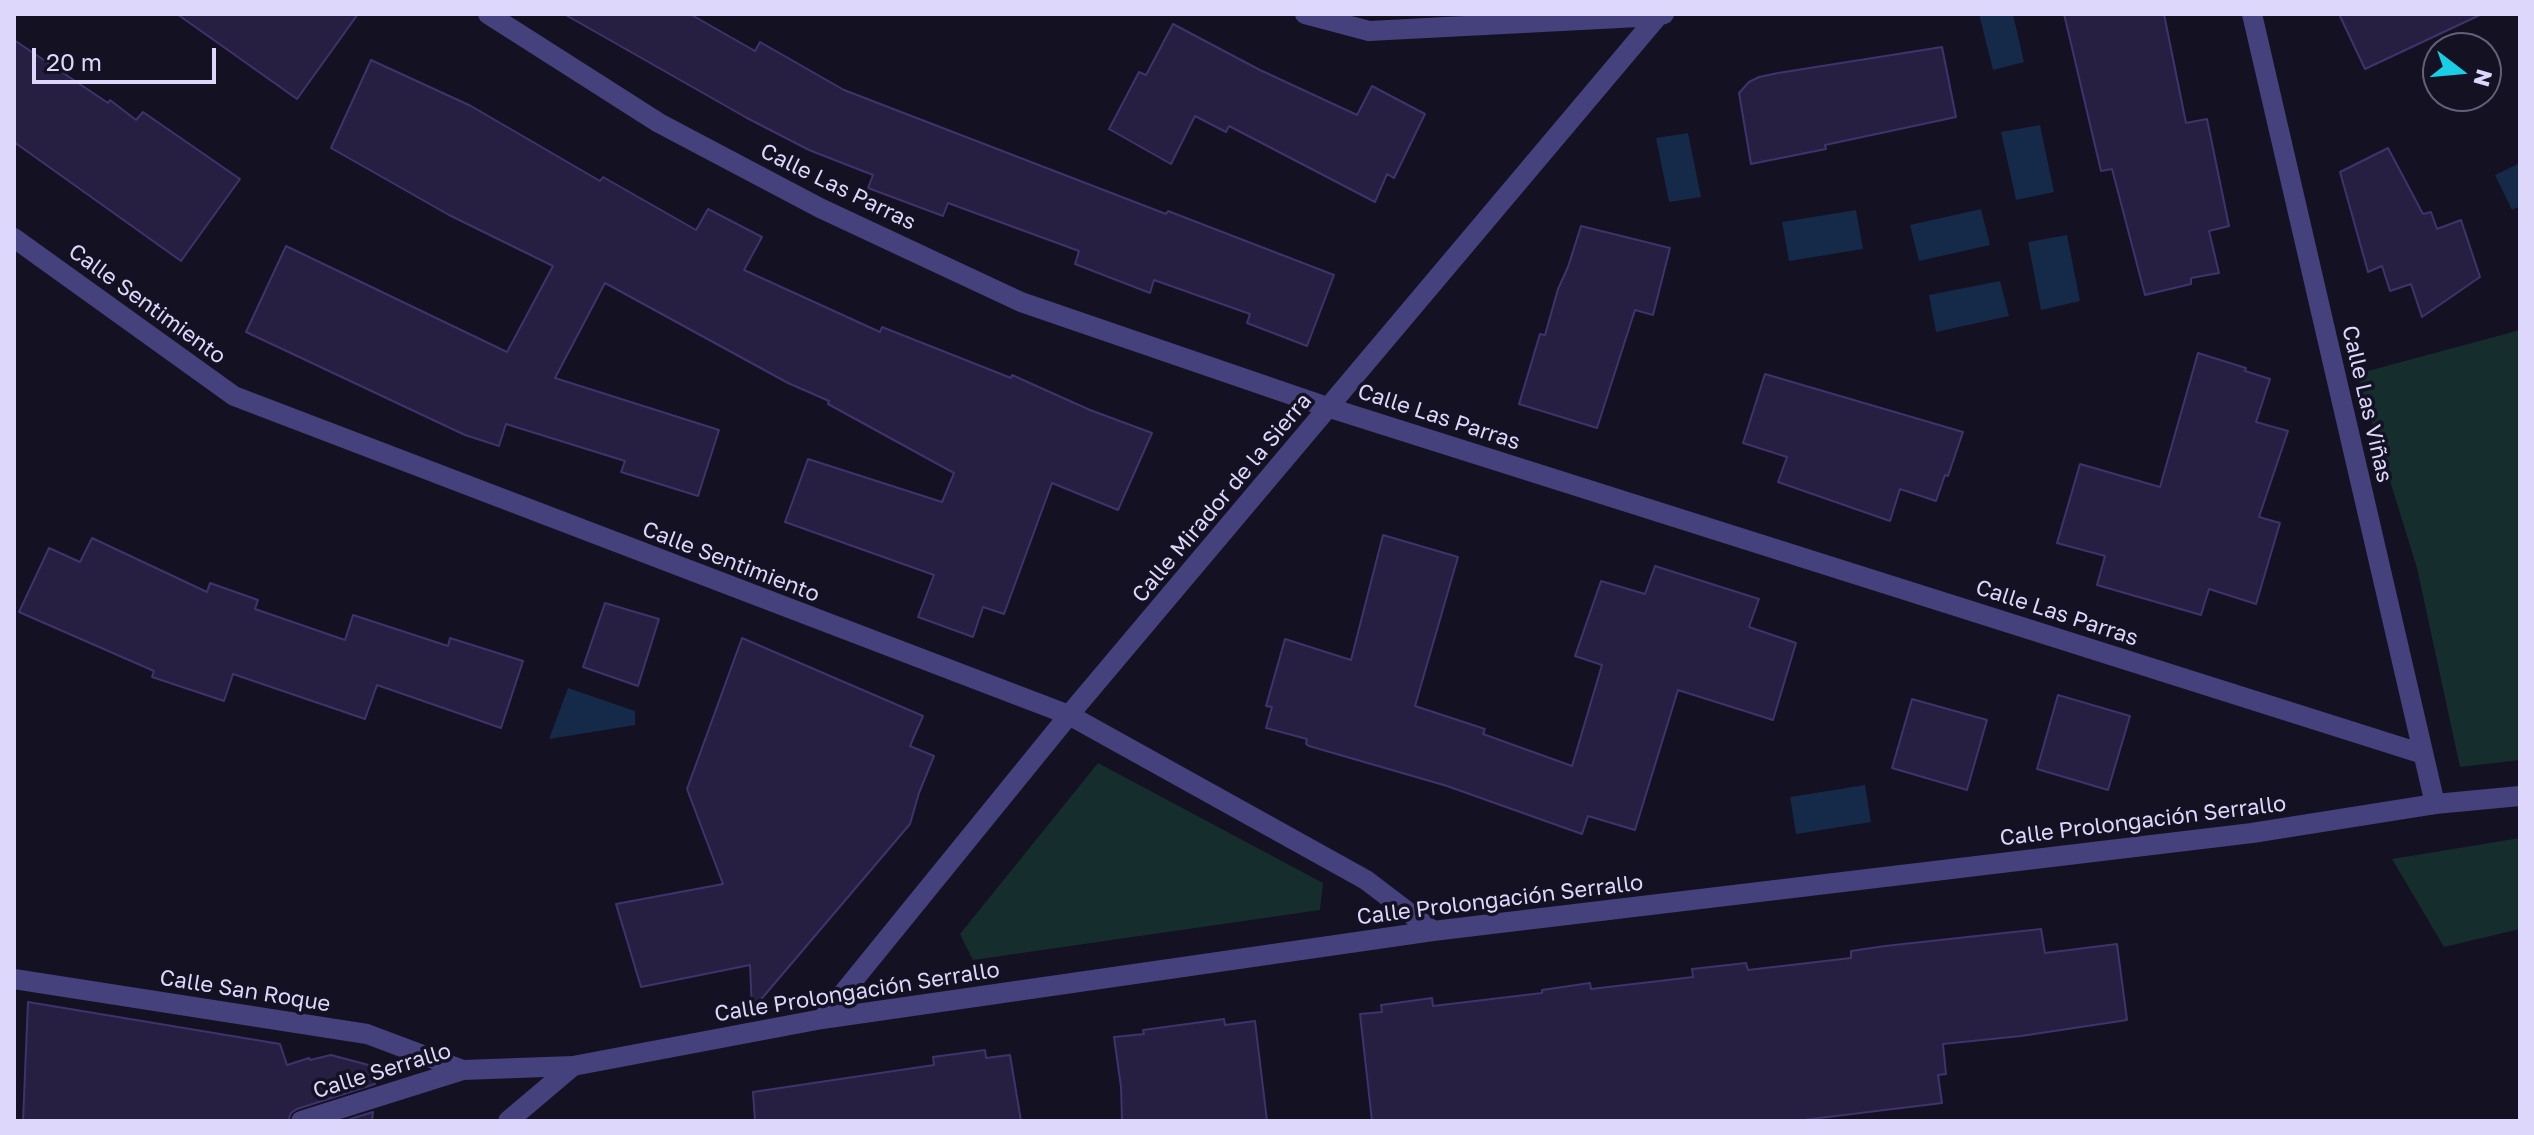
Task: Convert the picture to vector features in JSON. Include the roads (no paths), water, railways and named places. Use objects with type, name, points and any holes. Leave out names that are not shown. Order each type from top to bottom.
[{"type":"street","name":"Calle Las Parras","points":[[488,14],[659,123],[820,208],[1021,302],[1330,408],[2423,754]]},
{"type":"street","points":[[1305,14],[1369,31],[1661,15]]},
{"type":"street","name":"Calle Las Viñas","points":[[2252,14],[2435,804]]},
{"type":"street","name":"Calle Mirador de la Sierra","points":[[822,1019],[1069,715],[1661,15]]},
{"type":"street","name":"Calle Sentimiento","points":[[14,238],[234,396],[1069,715],[1366,880],[1433,931]]},
{"type":"street","name":"Calle Prolongación Serrallo","points":[[573,1066],[822,1019],[1433,931],[2252,833],[2435,804],[2520,796]]},
{"type":"street","name":"Calle San Roque","points":[[14,979],[367,1034],[463,1070]]},
{"type":"street","points":[[508,1121],[573,1066]]},
{"type":"street","name":"Calle Serrallo","points":[[301,1121],[463,1070],[573,1066]]},
{"type":"water","points":[[1979,14],[2013,14],[2024,62],[1993,70]]},
{"type":"water","points":[[2040,125],[2054,192],[2016,200],[2001,132]]},
{"type":"water","points":[[1688,133],[1701,197],[1669,202],[1656,138]]},
{"type":"water","points":[[2520,163],[2520,206],[2512,210],[2495,175]]},
{"type":"water","points":[[1981,209],[1990,245],[1919,261],[1910,225]]},
{"type":"water","points":[[1856,210],[1863,249],[1789,261],[1782,222]]},
{"type":"water","points":[[2067,235],[2080,301],[2041,310],[2028,242]]},
{"type":"water","points":[[2000,281],[2009,316],[1936,332],[1929,295]]},
{"type":"water","points":[[568,688],[635,711],[635,725],[549,739]]},
{"type":"water","points":[[1865,785],[1871,822],[1796,834],[1790,797]]}]
